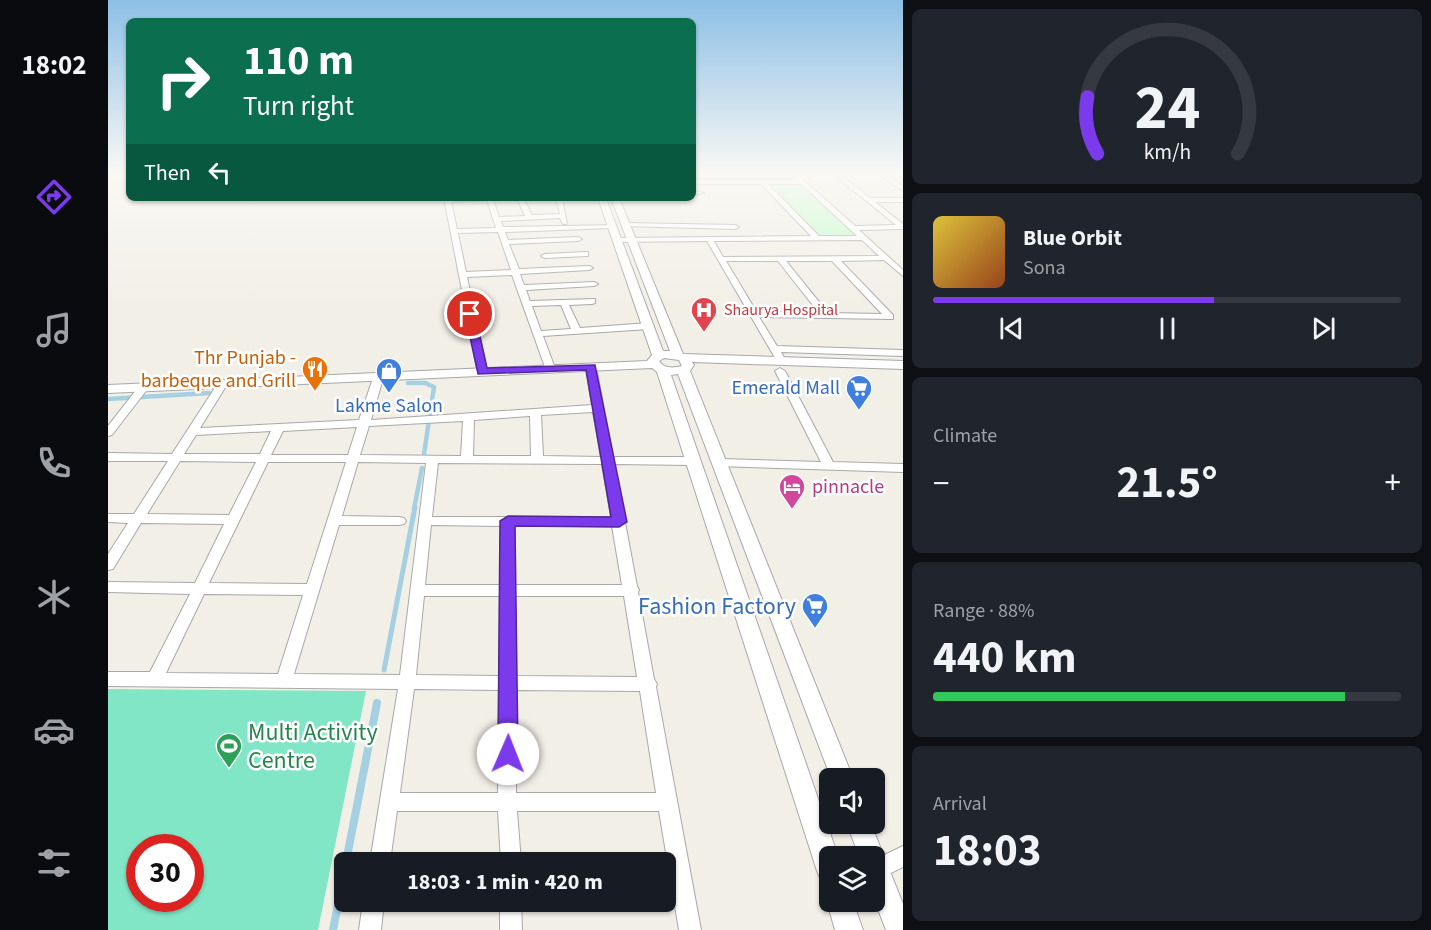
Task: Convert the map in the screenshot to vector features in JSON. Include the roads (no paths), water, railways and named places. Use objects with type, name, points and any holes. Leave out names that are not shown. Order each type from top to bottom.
[{"type":"street","points":[[451,217],[482,371]]},
{"type":"street","points":[[523,217],[497,219],[550,368]]},
{"type":"street","points":[[563,217],[566,227]]},
{"type":"street","points":[[609,217],[648,327],[821,846]]},
{"type":"street","points":[[623,217],[683,363],[838,768]]},
{"type":"street","points":[[797,217],[817,238]]},
{"type":"street","points":[[840,217],[903,274]]},
{"type":"street","points":[[626,225],[735,227]]},
{"type":"street","points":[[454,231],[612,226]]},
{"type":"street","points":[[852,228],[903,227]]},
{"type":"street","points":[[617,240],[863,238]]},
{"type":"street","points":[[505,242],[578,239]]},
{"type":"street","points":[[709,239],[774,349],[780,366],[829,465]]},
{"type":"street","points":[[539,241],[551,270]]},
{"type":"street","points":[[545,256],[585,254]]},
{"type":"street","points":[[780,258],[826,316]]},
{"type":"street","points":[[753,314],[890,317],[834,258]]},
{"type":"street","points":[[721,259],[885,258]]},
{"type":"street","points":[[462,275],[589,268]]},
{"type":"street","points":[[521,288],[594,284]]},
{"type":"street","points":[[527,304],[592,301]]},
{"type":"street","points":[[564,302],[577,332]]},
{"type":"street","points":[[538,334],[648,327]]},
{"type":"street","points":[[774,349],[903,353]]},
{"type":"street","points":[[108,389],[139,394],[223,383],[659,363],[780,366],[903,374]]},
{"type":"street","points":[[780,366],[903,365]]},
{"type":"street","points":[[591,367],[649,684],[690,930]]},
{"type":"street","points":[[284,680],[379,375]]},
{"type":"street","points":[[108,565],[223,383]]},
{"type":"street","points":[[108,433],[139,394]]},
{"type":"street","points":[[191,432],[598,408]]},
{"type":"street","points":[[535,412],[537,460]]},
{"type":"street","points":[[466,459],[469,416]]},
{"type":"street","points":[[155,679],[279,427]]},
{"type":"street","points":[[108,458],[692,460]]},
{"type":"street","points":[[382,852],[407,681],[432,459]]},
{"type":"street","points":[[720,463],[902,468]]},
{"type":"street","points":[[108,518],[233,520]]},
{"type":"street","points":[[333,520],[399,521]]},
{"type":"street","points":[[425,521],[619,522]]},
{"type":"street","points":[[508,521],[507,802],[510,852]]},
{"type":"street","points":[[108,587],[312,590]]},
{"type":"street","points":[[417,591],[632,590]]},
{"type":"street","points":[[108,679],[649,684]]},
{"type":"street","points":[[389,802],[669,802]]},
{"type":"street","points":[[885,860],[903,856]]},
{"type":"street","points":[[885,891],[900,930]]},
{"type":"street","points":[[370,930],[373,912]]},
{"type":"street","points":[[511,912],[511,930]]},
{"type":"street","points":[[843,912],[849,930]]},
{"type":"waterway","points":[[408,383],[425,383],[434,387],[424,454]]},
{"type":"waterway","points":[[108,399],[209,393]]},
{"type":"waterway","points":[[414,509],[422,468]]},
{"type":"waterway","points":[[384,670],[415,507]]},
{"type":"waterway","points":[[348,852],[377,703]]},
{"type":"waterway","points":[[333,930],[337,912]]},
{"type":"place","name":"Shaurya Hospital","points":[[704,333]]},
{"type":"place","name":"Thr Punjab - barbeque and Grill","points":[[315,392]]},
{"type":"place","name":"Lakme Salon","points":[[389,394]]},
{"type":"place","name":"Emerald Mall","points":[[859,411]]},
{"type":"place","name":"pinnacle","points":[[792,510]]},
{"type":"place","name":"Fashion Factory","points":[[815,629]]},
{"type":"place","name":"Multi Activity Centre","points":[[229,769]]}]
